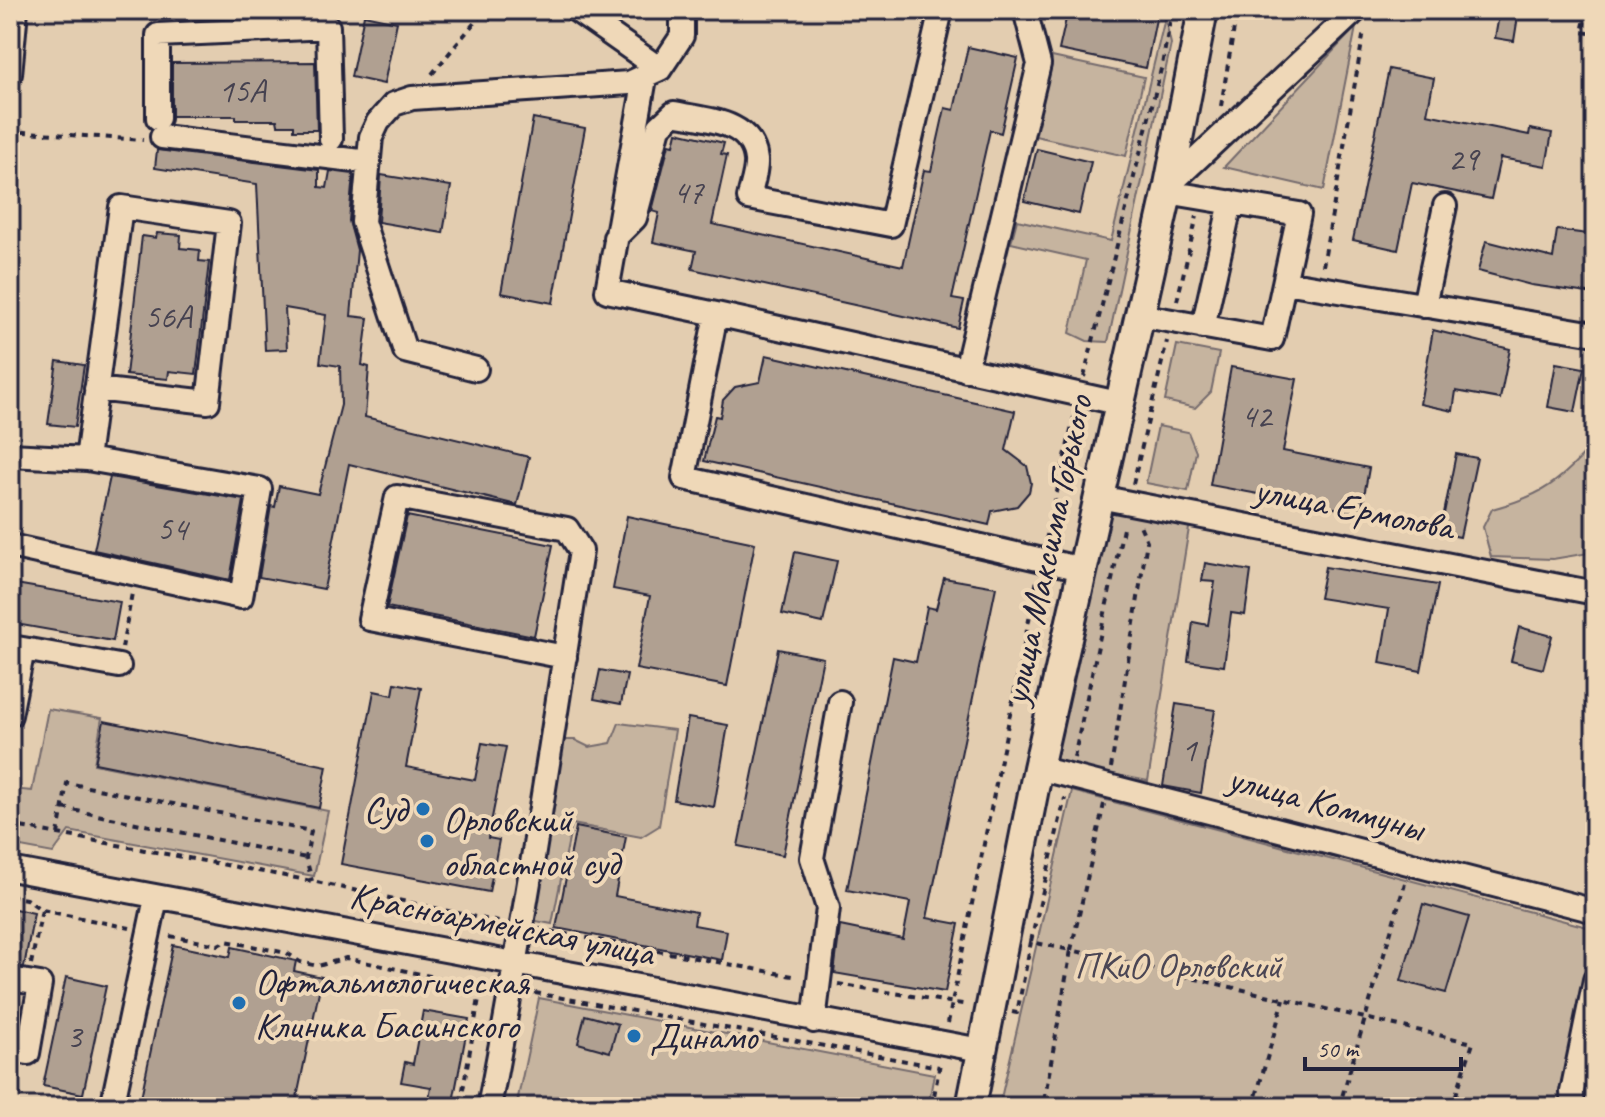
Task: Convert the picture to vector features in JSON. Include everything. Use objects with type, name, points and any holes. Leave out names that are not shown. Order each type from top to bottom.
[{"type":"main road","name":"улица Максима Горького","points":[[971,1107],[1038,768],[1168,188],[1203,10]]},
{"type":"street","points":[[10,74],[16,10]]},
{"type":"street","points":[[576,10],[653,74]]},
{"type":"street","points":[[682,10],[682,36],[653,74],[615,238],[607,291],[1118,403]]},
{"type":"street","points":[[615,238],[635,218],[659,127],[674,113],[735,126],[749,141],[756,161],[749,198],[891,225],[941,10]]},
{"type":"street","points":[[966,370],[1039,64],[1025,10]]},
{"type":"street","points":[[1139,315],[1272,339],[1299,214],[1201,198],[1168,188],[1215,142],[1360,18]]},
{"type":"street","points":[[331,139],[328,27],[255,19],[158,35],[160,128],[369,162]]},
{"type":"street","points":[[476,369],[405,351],[363,222],[371,137],[378,122],[394,104],[412,98],[629,83],[653,74]]},
{"type":"street","points":[[1203,327],[1231,202]]},
{"type":"street","points":[[1424,306],[1445,206]]},
{"type":"street","points":[[87,459],[96,389],[121,207],[229,223],[208,402],[96,389]]},
{"type":"street","points":[[1285,282],[1595,334]]},
{"type":"street","points":[[716,314],[684,478],[1082,569]]},
{"type":"street","points":[[10,455],[87,459],[260,489],[241,597],[10,546]]},
{"type":"street","points":[[489,1107],[522,926],[565,657],[581,551],[567,529],[397,497],[370,619],[565,657]]},
{"type":"street","name":"улица Ермолова","points":[[1099,497],[1595,593]]},
{"type":"street","points":[[10,715],[16,648],[119,666]]},
{"type":"street","points":[[814,1021],[828,908],[812,858],[840,702]]},
{"type":"street","name":"улица Коммуны","points":[[1038,768],[1595,911]]},
{"type":"street","name":"Красноармейская улица","points":[[10,869],[981,1050]]},
{"type":"street","points":[[112,1107],[156,898]]},
{"type":"street","points":[[10,1050],[28,1053],[40,984],[19,980]]},
{"type":"street","points":[[1573,1107],[1572,1092],[1591,1024],[1595,980]]},
{"type":"path","points":[[412,98],[485,10]]},
{"type":"path","points":[[810,10],[853,10]]},
{"type":"path","points":[[953,1004],[1041,560],[1162,65],[1172,10]]},
{"type":"path","points":[[1215,142],[1237,10]]},
{"type":"path","points":[[1587,10],[1582,32],[1595,34]]},
{"type":"path","points":[[1319,288],[1360,18]]},
{"type":"path","points":[[10,131],[137,142],[160,128]]},
{"type":"path","points":[[10,825],[312,881],[522,926],[819,981],[1017,1013],[1129,502],[1201,198]]},
{"type":"path","points":[[1043,1107],[1071,950],[1109,784],[1147,541],[1129,502]]},
{"type":"path","points":[[119,666],[136,574]]},
{"type":"path","points":[[58,834],[67,783],[311,831],[306,858],[312,881]]},
{"type":"path","points":[[63,808],[306,858]]},
{"type":"path","points":[[1339,1107],[1411,862]]},
{"type":"path","points":[[10,896],[26,899],[42,910],[218,945],[226,941],[287,953],[300,962],[318,966],[346,958],[481,987],[460,1107]]},
{"type":"path","points":[[19,980],[42,910]]},
{"type":"path","points":[[1031,942],[1473,1043],[1452,1107]]},
{"type":"path","points":[[535,993],[939,1067]]},
{"type":"path","points":[[1253,1107],[1284,999]]},
{"type":"path","points":[[1044,1099],[1064,1107]]},
{"type":"green space","points":[[1165,18],[1171,44],[1108,342],[1087,341],[1070,333],[1086,260],[1011,243],[1017,220],[1111,241]]},
{"type":"green space","points":[[1356,27],[1324,190],[1224,167]]},
{"type":"green space","points":[[1052,57],[1144,77],[1126,156],[1035,136]]},
{"type":"green space","points":[[1177,345],[1219,353],[1211,392],[1195,408],[1165,401]]},
{"type":"green space","points":[[1158,426],[1188,432],[1196,452],[1188,491],[1146,483]]},
{"type":"green space","points":[[1595,443],[1595,552],[1553,559],[1491,557],[1483,527],[1492,509],[1525,498],[1550,485]]},
{"type":"green space","points":[[1106,508],[1190,522],[1148,781],[1055,763]]},
{"type":"green space","points":[[48,709],[102,718],[94,764],[328,811],[314,876],[69,831],[53,853],[10,845],[12,789],[32,791]]},
{"type":"green space","points":[[619,723],[675,730],[659,826],[641,837],[572,824],[552,924],[531,920],[561,740],[575,740],[589,747],[611,743]]},
{"type":"green space","name":"ПКиО Орловский","points":[[1072,791],[1595,929],[1595,1107],[999,1107]]},
{"type":"green space","name":"Динамо","points":[[539,998],[934,1074],[928,1107],[516,1107]]},
{"type":"building","points":[[1068,10],[1139,10],[1157,14],[1146,68],[1059,50]]},
{"type":"building","points":[[1500,10],[1519,10],[1514,41],[1495,38]]},
{"type":"building","points":[[364,15],[397,22],[384,84],[351,77]]},
{"type":"building","points":[[968,47],[1018,58],[1001,133],[990,130],[952,299],[964,301],[958,328],[692,269],[696,251],[653,242],[659,213],[652,211],[669,144],[674,145],[677,132],[724,143],[721,154],[727,155],[712,224],[903,266],[924,170],[931,171],[945,108],[954,110]]},
{"type":"building","points":[[315,62],[317,130],[294,130],[294,125],[278,125],[277,120],[236,120],[236,116],[172,116],[172,63]]},
{"type":"building","points":[[1389,69],[1434,78],[1427,114],[1529,135],[1530,129],[1552,133],[1546,166],[1500,158],[1491,199],[1412,183],[1398,250],[1353,240]]},
{"type":"building","points":[[533,118],[585,128],[553,303],[501,293]]},
{"type":"building","points":[[1037,149],[1091,162],[1079,214],[1024,201]]},
{"type":"building","points":[[157,150],[319,170],[319,187],[327,188],[330,171],[353,174],[349,221],[357,250],[351,316],[368,318],[362,365],[369,367],[365,417],[529,457],[517,505],[349,464],[324,589],[259,577],[271,506],[275,507],[279,486],[318,494],[341,405],[340,366],[320,363],[326,315],[285,308],[287,349],[265,350],[257,184],[155,168]]},
{"type":"building","points":[[381,175],[451,186],[443,233],[378,222]]},
{"type":"building","points":[[1557,230],[1595,235],[1595,294],[1531,285],[1478,271],[1486,241],[1553,258]]},
{"type":"building","points":[[157,233],[181,235],[180,248],[200,250],[199,261],[209,262],[196,374],[169,371],[168,379],[126,375],[142,236],[156,238]]},
{"type":"building","points":[[1433,330],[1510,349],[1500,399],[1456,391],[1453,411],[1420,404]]},
{"type":"building","points":[[766,355],[1015,411],[1006,450],[1027,466],[1031,483],[1029,492],[1017,506],[992,511],[989,525],[704,461],[715,416],[720,417],[723,400],[735,387],[760,382]]},
{"type":"building","points":[[57,361],[84,365],[75,427],[48,424]]},
{"type":"building","points":[[1556,363],[1584,368],[1575,412],[1548,407]]},
{"type":"building","points":[[1231,367],[1297,379],[1283,451],[1369,468],[1361,513],[1210,485]]},
{"type":"building","points":[[1456,454],[1477,458],[1460,537],[1440,533]]},
{"type":"building","points":[[110,477],[244,500],[230,580],[94,550]]},
{"type":"building","points":[[407,516],[553,545],[534,636],[387,607]]},
{"type":"building","points":[[627,516],[755,543],[727,686],[636,669],[650,596],[613,589]]},
{"type":"building","points":[[795,552],[837,561],[823,623],[782,614]]},
{"type":"building","points":[[1205,563],[1251,571],[1245,615],[1231,613],[1224,666],[1188,661],[1193,622],[1208,625],[1215,582],[1202,581]]},
{"type":"building","points":[[1325,567],[1438,585],[1421,671],[1380,663],[1389,609],[1319,598]]},
{"type":"building","points":[[944,578],[996,587],[927,918],[959,924],[945,992],[834,973],[840,926],[903,939],[910,902],[847,890],[893,657],[916,662],[927,607],[936,609]]},
{"type":"building","points":[[10,583],[120,602],[113,641],[10,623]]},
{"type":"building","points":[[1519,627],[1552,636],[1543,669],[1511,661]]},
{"type":"building","points":[[778,649],[823,658],[783,855],[738,846]]},
{"type":"building","points":[[600,670],[627,675],[621,704],[594,699]]},
{"type":"building","name":"Суд","points":[[395,683],[421,688],[406,767],[475,780],[482,743],[506,747],[488,838],[499,840],[489,892],[341,864],[374,691],[393,695]]},
{"type":"building","points":[[1176,704],[1215,710],[1201,793],[1163,786]]},
{"type":"building","points":[[688,718],[728,725],[714,807],[674,800]]},
{"type":"building","points":[[104,721],[327,766],[319,808],[95,763]]},
{"type":"building","points":[[576,827],[626,837],[615,896],[696,912],[694,925],[727,931],[722,960],[556,928]]},
{"type":"building","points":[[1423,904],[1469,917],[1446,993],[1401,981]]},
{"type":"building","points":[[10,908],[34,913],[24,967],[10,965]]},
{"type":"building","name":"Офтальмологическая Клиника Басинского","points":[[173,945],[230,957],[232,947],[296,961],[294,971],[322,977],[295,1107],[139,1107]]},
{"type":"building","points":[[66,977],[106,986],[83,1094],[43,1086]]},
{"type":"building","points":[[423,1011],[469,1019],[452,1107],[428,1103],[431,1087],[401,1082],[405,1062],[413,1064]]},
{"type":"building","points":[[585,1015],[618,1024],[610,1052],[578,1043]]},
{"type":"place","name":"Суд","points":[[423,809]]},
{"type":"place","name":"Орловский областной суд","points":[[427,841]]},
{"type":"place","name":"Офтальмологическая Клиника Басинского","points":[[239,1003]]},
{"type":"place","name":"Динамо","points":[[634,1036]]}]
